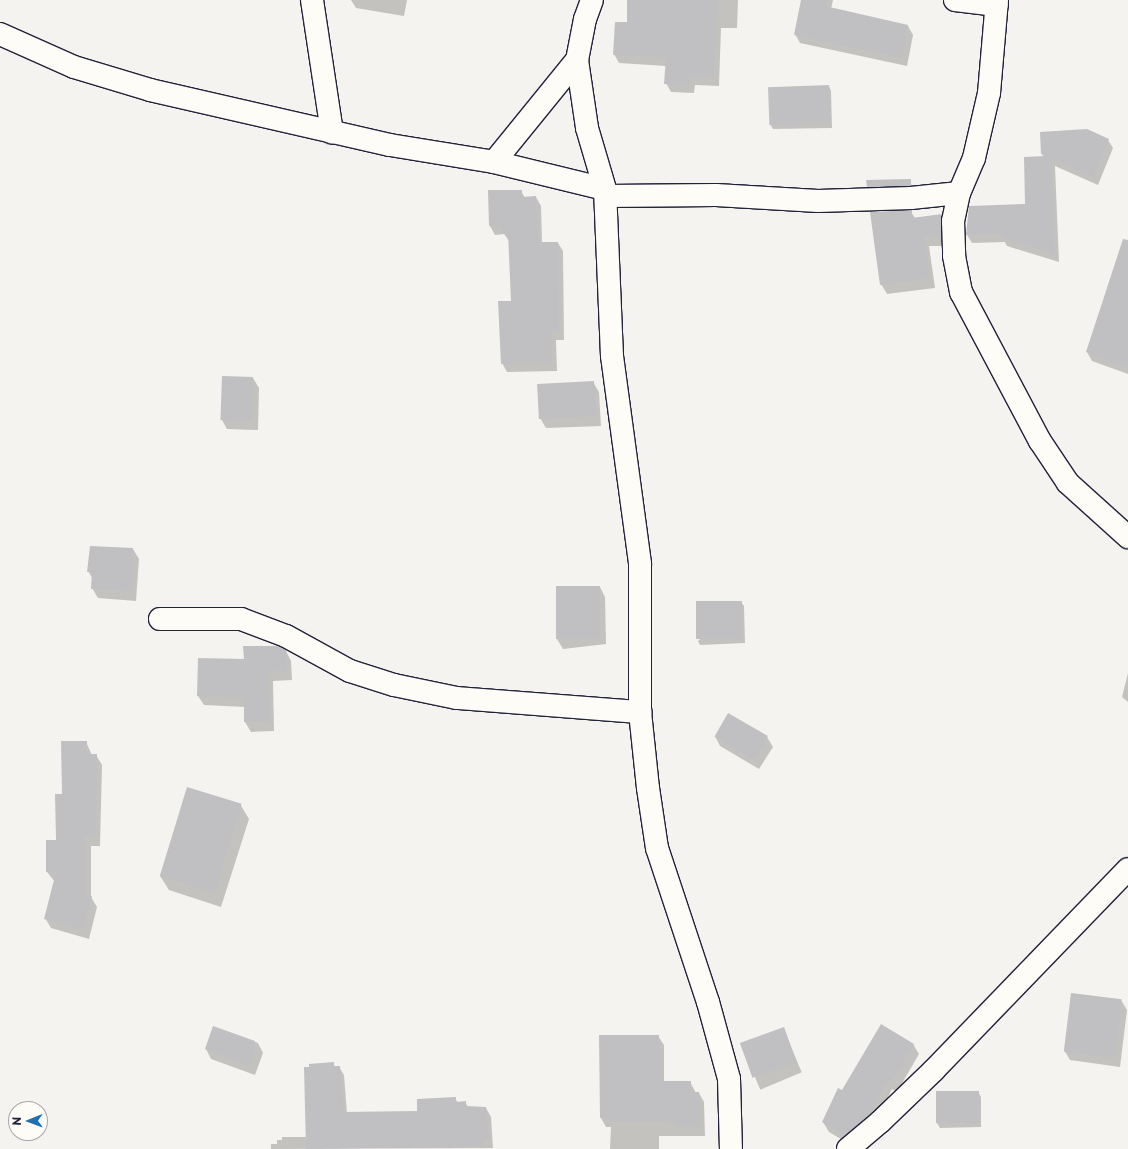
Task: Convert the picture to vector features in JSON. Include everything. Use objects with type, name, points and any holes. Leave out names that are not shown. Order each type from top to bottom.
[{"type":"street","points":[[312,0],[332,132]]},
{"type":"street","points":[[592,0],[585,19],[577,60],[587,128],[605,193],[612,356],[640,564],[640,712],[657,848],[708,1002],[729,1079],[731,1149]]},
{"type":"street","points":[[955,0],[997,3],[989,93],[974,158],[959,193],[953,221],[954,256],[961,292],[1040,441],[1068,483],[1128,537]]},
{"type":"street","points":[[0,34],[74,67],[135,85],[390,146],[494,162],[605,193],[716,195],[818,201],[911,198],[959,193]]},
{"type":"street","points":[[494,162],[577,60]]},
{"type":"street","points":[[160,620],[241,619],[286,636],[350,671],[394,685],[458,698],[640,712]]},
{"type":"street","points":[[848,1149],[880,1122],[934,1070],[1128,869]]},
{"type":"building","points":[[627,0],[717,0],[714,77],[690,76],[690,85],[664,84],[666,57],[613,55],[615,22],[627,22]]},
{"type":"building","points":[[801,0],[827,0],[825,6],[908,25],[902,58],[794,35]]},
{"type":"building","points":[[829,85],[830,123],[769,125],[768,87]]},
{"type":"building","points":[[1087,129],[1109,139],[1093,177],[1051,158],[1055,254],[1001,237],[1001,233],[966,235],[969,206],[1025,204],[1024,157],[1046,156],[1041,154],[1040,132]]},
{"type":"building","points":[[911,179],[911,185],[867,187],[866,180]]},
{"type":"building","points":[[488,190],[522,190],[522,197],[536,196],[538,242],[558,242],[559,331],[552,331],[552,363],[501,364],[498,301],[511,301],[508,232],[502,233],[502,226],[489,226]]},
{"type":"building","points":[[912,210],[912,218],[942,214],[941,236],[924,237],[930,278],[880,285],[870,212]]},
{"type":"building","points":[[1123,239],[1128,240],[1128,367],[1086,352]]},
{"type":"building","points":[[222,376],[253,377],[251,421],[220,420]]},
{"type":"building","points":[[594,381],[596,416],[539,419],[537,384]]},
{"type":"building","points":[[90,546],[133,548],[131,591],[91,589],[92,572],[87,572]]},
{"type":"building","points":[[556,586],[600,586],[600,639],[556,639]]},
{"type":"building","points":[[696,601],[742,601],[742,639],[696,639]]},
{"type":"building","points":[[243,646],[277,646],[286,650],[287,671],[268,671],[269,722],[244,722],[244,697],[197,696],[198,658],[244,659]]},
{"type":"building","points":[[728,713],[768,736],[754,759],[714,736]]},
{"type":"building","points":[[61,741],[87,741],[87,754],[97,754],[95,836],[85,836],[86,895],[92,896],[83,929],[44,919],[56,872],[46,872],[46,840],[56,840],[55,794],[62,794]]},
{"type":"building","points":[[187,787],[242,804],[214,893],[160,876]]},
{"type":"building","points":[[1071,993],[1122,999],[1114,1058],[1064,1052]]},
{"type":"building","points":[[881,1024],[914,1044],[891,1082],[887,1080],[870,1114],[845,1135],[822,1122],[838,1088],[842,1090]]},
{"type":"building","points":[[213,1026],[255,1041],[255,1052],[249,1066],[205,1049]]},
{"type":"building","points":[[784,1027],[797,1062],[752,1078],[740,1043]]},
{"type":"building","points":[[599,1035],[659,1035],[660,1081],[691,1081],[691,1092],[699,1092],[700,1127],[675,1127],[675,1121],[610,1122],[611,1118],[600,1118]]},
{"type":"building","points":[[334,1062],[334,1066],[340,1066],[344,1112],[417,1111],[417,1099],[456,1097],[456,1102],[466,1101],[466,1106],[486,1107],[489,1140],[484,1140],[485,1146],[306,1149],[304,1067],[309,1067],[309,1064]]},
{"type":"building","points":[[936,1091],[979,1091],[979,1123],[936,1123]]}]
